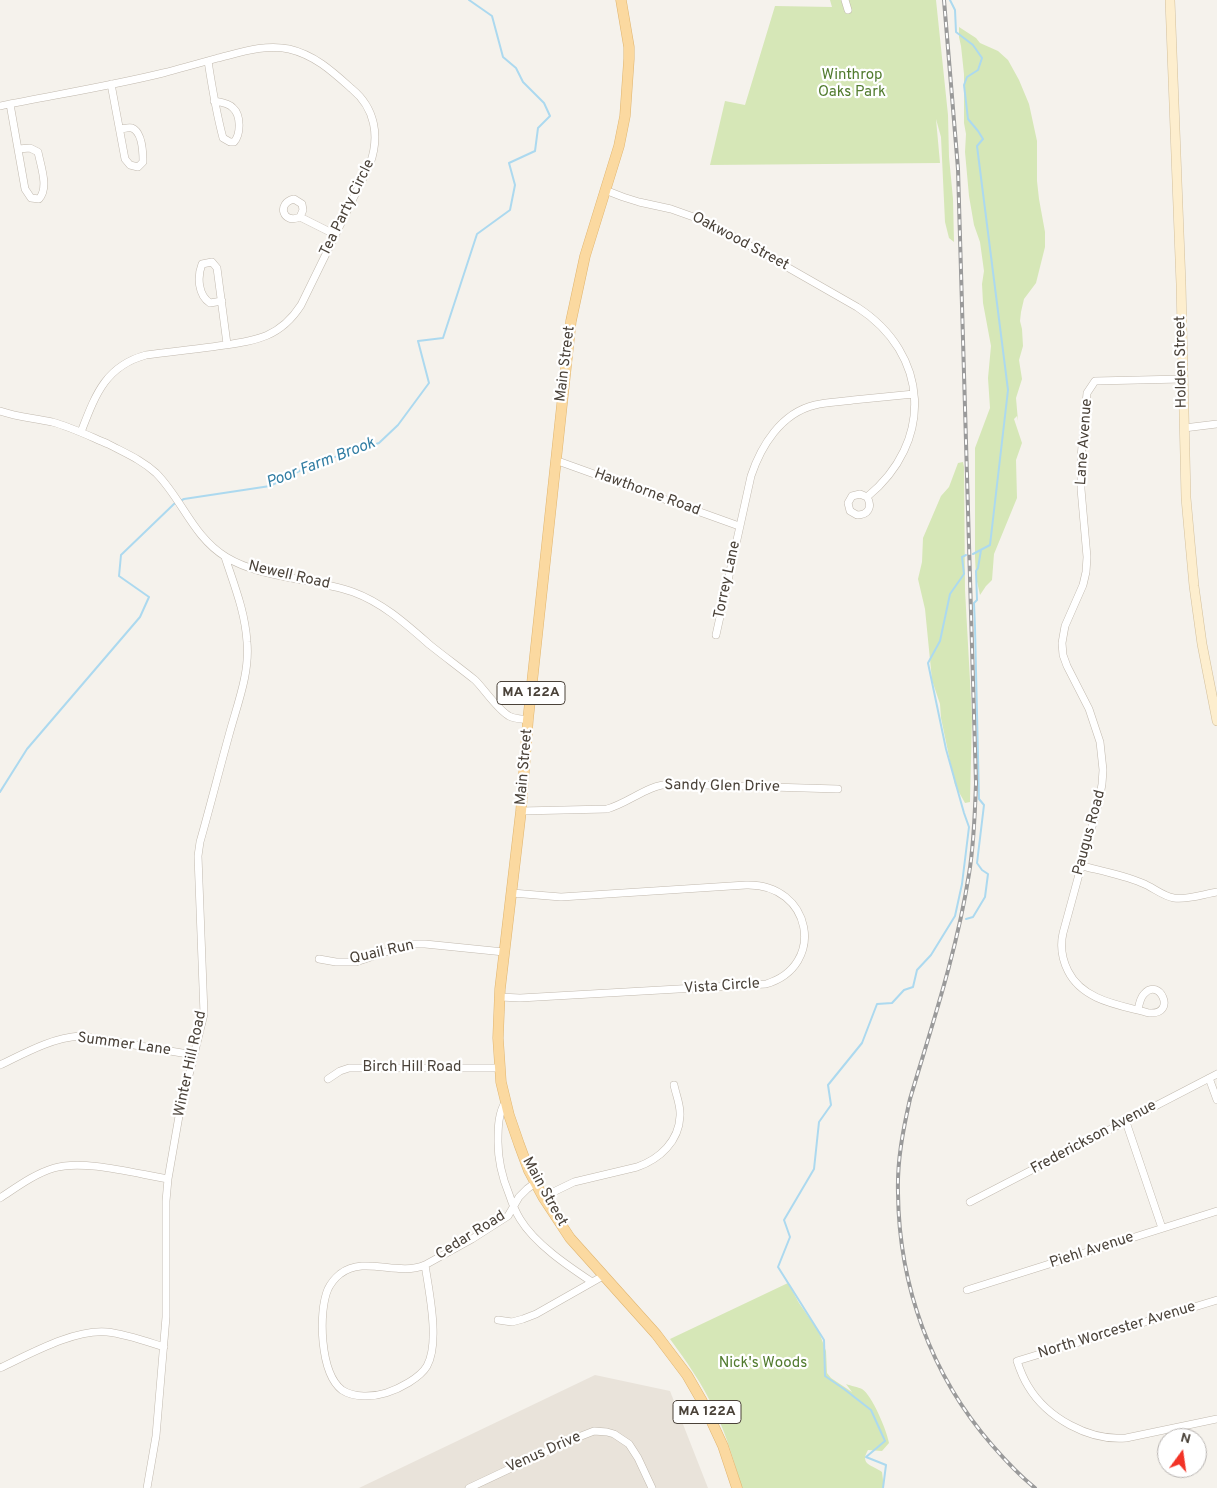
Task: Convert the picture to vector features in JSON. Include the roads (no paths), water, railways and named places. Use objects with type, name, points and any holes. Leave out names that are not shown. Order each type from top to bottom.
[{"type":"main road","name":"Main Street","points":[[621,0],[629,47],[627,98],[619,146],[585,256],[570,321],[528,720],[521,811],[504,952],[498,1038],[500,1068],[506,1101],[519,1144],[535,1183],[570,1238],[663,1342],[687,1375],[702,1401],[729,1461],[737,1488]]},
{"type":"main road","name":"Holden Street","points":[[1170,0],[1181,284],[1186,498],[1194,586],[1202,644],[1217,721]]},
{"type":"street","points":[[845,0],[848,10]]},
{"type":"street","name":"Tea Party Circle","points":[[0,106],[162,73],[257,48],[277,48],[289,49],[307,55],[319,62],[363,99],[370,110],[374,123],[376,147],[368,170],[301,304],[289,322],[259,339],[146,355],[130,360],[103,383],[81,432]]},
{"type":"street","points":[[208,61],[214,101],[223,138],[234,142],[239,131],[234,108],[228,104],[214,101]]},
{"type":"street","points":[[111,84],[125,159],[130,165],[138,167],[143,162],[143,153],[138,134],[134,129],[120,129]]},
{"type":"street","points":[[10,104],[18,149],[26,189],[31,198],[39,199],[44,194],[44,185],[38,152],[30,148],[18,149]]},
{"type":"street","name":"Oakwood Street","points":[[605,190],[623,198],[671,209],[717,227],[842,298],[870,316],[884,328],[895,342],[909,370],[914,394],[914,420],[901,456],[890,474],[867,497]]},
{"type":"street","points":[[300,216],[336,234]]},
{"type":"street","points":[[222,301],[210,303],[204,299],[200,284],[202,264],[212,262],[217,268],[222,301],[227,344]]},
{"type":"street","name":"Lane Avenue","points":[[1085,532],[1081,489],[1081,457],[1087,393],[1095,381],[1182,379]]},
{"type":"street","name":"Torrey Lane","points":[[716,635],[751,476],[759,455],[770,437],[793,415],[813,405],[914,394]]},
{"type":"street","name":"Newell Road","points":[[0,411],[58,424],[81,432],[145,464],[156,474],[177,501],[200,535],[225,557],[262,571],[339,588],[378,604],[400,619],[475,680],[506,714],[514,718],[528,720]]},
{"type":"street","points":[[1184,428],[1217,424]]},
{"type":"street","name":"Hawthorne Road","points":[[555,460],[739,526]]},
{"type":"street","name":"Paugus Road","points":[[1085,532],[1087,557],[1085,579],[1065,626],[1062,643],[1063,655],[1067,666],[1091,715],[1100,742],[1102,792],[1063,933],[1061,950],[1064,962],[1072,978],[1085,992],[1102,1000],[1138,1010]]},
{"type":"street","name":"Winter Hill Road","points":[[147,1488],[156,1436],[164,1347],[168,1179],[180,1116],[204,1014],[199,849],[243,684],[248,653],[241,602],[225,557]]},
{"type":"street","name":"Sandy Glen Drive","points":[[521,811],[607,809],[655,787],[670,784],[838,790]]},
{"type":"street","points":[[1082,866],[1136,880],[1162,894],[1176,898],[1217,892]]},
{"type":"street","name":"Vista Circle","points":[[500,997],[520,998],[766,984],[778,980],[791,969],[800,954],[804,942],[803,925],[799,913],[794,906],[782,894],[762,886],[561,896],[512,893]]},
{"type":"street","name":"Quail Run","points":[[319,959],[336,962],[356,962],[410,944],[504,952]]},
{"type":"street","name":"Summer Lane","points":[[0,1065],[53,1041],[80,1036],[194,1055]]},
{"type":"street","name":"Birch Hill Road","points":[[328,1079],[340,1071],[349,1068],[500,1068]]},
{"type":"street","name":"Frederickson Avenue","points":[[970,1202],[1217,1074]]},
{"type":"street","points":[[1209,1078],[1217,1100]]},
{"type":"street","points":[[543,1197],[574,1182],[638,1167],[659,1156],[670,1145],[679,1124],[680,1111],[674,1085]]},
{"type":"street","points":[[506,1101],[502,1106],[500,1116],[498,1147],[502,1177],[520,1219],[534,1236],[564,1262],[592,1282]]},
{"type":"street","points":[[1126,1122],[1162,1228]]},
{"type":"street","points":[[0,1198],[41,1173],[66,1166],[87,1165],[168,1179]]},
{"type":"street","name":"Cedar Road","points":[[425,1265],[433,1331],[432,1348],[426,1367],[416,1377],[382,1394],[362,1396],[343,1391],[330,1374],[322,1328],[325,1298],[330,1285],[340,1274],[356,1266],[408,1269],[425,1265],[508,1216],[519,1197],[535,1183]]},
{"type":"street","name":"Piehl Avenue","points":[[966,1290],[1217,1211]]},
{"type":"street","points":[[498,1320],[512,1322],[524,1319],[603,1276]]},
{"type":"street","name":"North Worcester Avenue","points":[[1217,1300],[1017,1361],[1028,1387],[1044,1405],[1072,1425],[1093,1434],[1110,1438],[1126,1438],[1217,1418]]},
{"type":"street","points":[[0,1368],[65,1339],[88,1333],[113,1333],[164,1347]]},
{"type":"street","name":"Venus Drive","points":[[469,1488],[594,1431],[614,1434],[629,1444],[652,1488]]},
{"type":"waterway","name":"Poor Farm Brook","points":[[180,501],[270,486],[313,464],[379,443],[398,425],[429,383],[418,341],[443,338],[477,234],[510,210],[515,185],[509,163],[535,151],[538,128],[550,116],[544,103],[523,82],[516,68],[503,57],[492,16],[469,0]]},
{"type":"waterway","points":[[950,0],[955,10],[956,32],[973,45],[982,58],[978,70],[967,77],[964,85],[968,119],[983,139],[977,146],[1008,390],[990,545],[973,554]]},
{"type":"waterway","name":"Poor Farm Brook","points":[[0,792],[27,749],[140,617],[149,597],[119,576],[121,555],[175,503]]},
{"type":"waterway","points":[[966,919],[973,917],[985,897],[988,874],[977,863],[984,805],[979,799],[974,603],[977,600],[976,571],[981,550]]},
{"type":"waterway","points":[[883,1488],[886,1465],[866,1457],[885,1441],[871,1410],[825,1376],[824,1340],[778,1267],[790,1237],[784,1220],[814,1169],[819,1122],[831,1105],[828,1085],[862,1043],[877,1004],[892,1003],[904,990],[913,987],[917,970],[931,955],[955,916],[962,884],[969,827],[946,749],[928,663],[940,641],[950,594],[964,574],[962,557],[966,555]]},
{"type":"railway","points":[[944,0],[958,169],[976,794],[969,874],[958,931],[910,1099],[903,1134],[898,1181],[900,1228],[912,1295],[922,1328],[936,1359],[970,1418],[1002,1456],[1035,1488]]},
{"type":"park label","name":"Winthrop Oaks Park","points":[[852,84]]},
{"type":"park label","name":"Nick's Woods","points":[[763,1364]]}]
